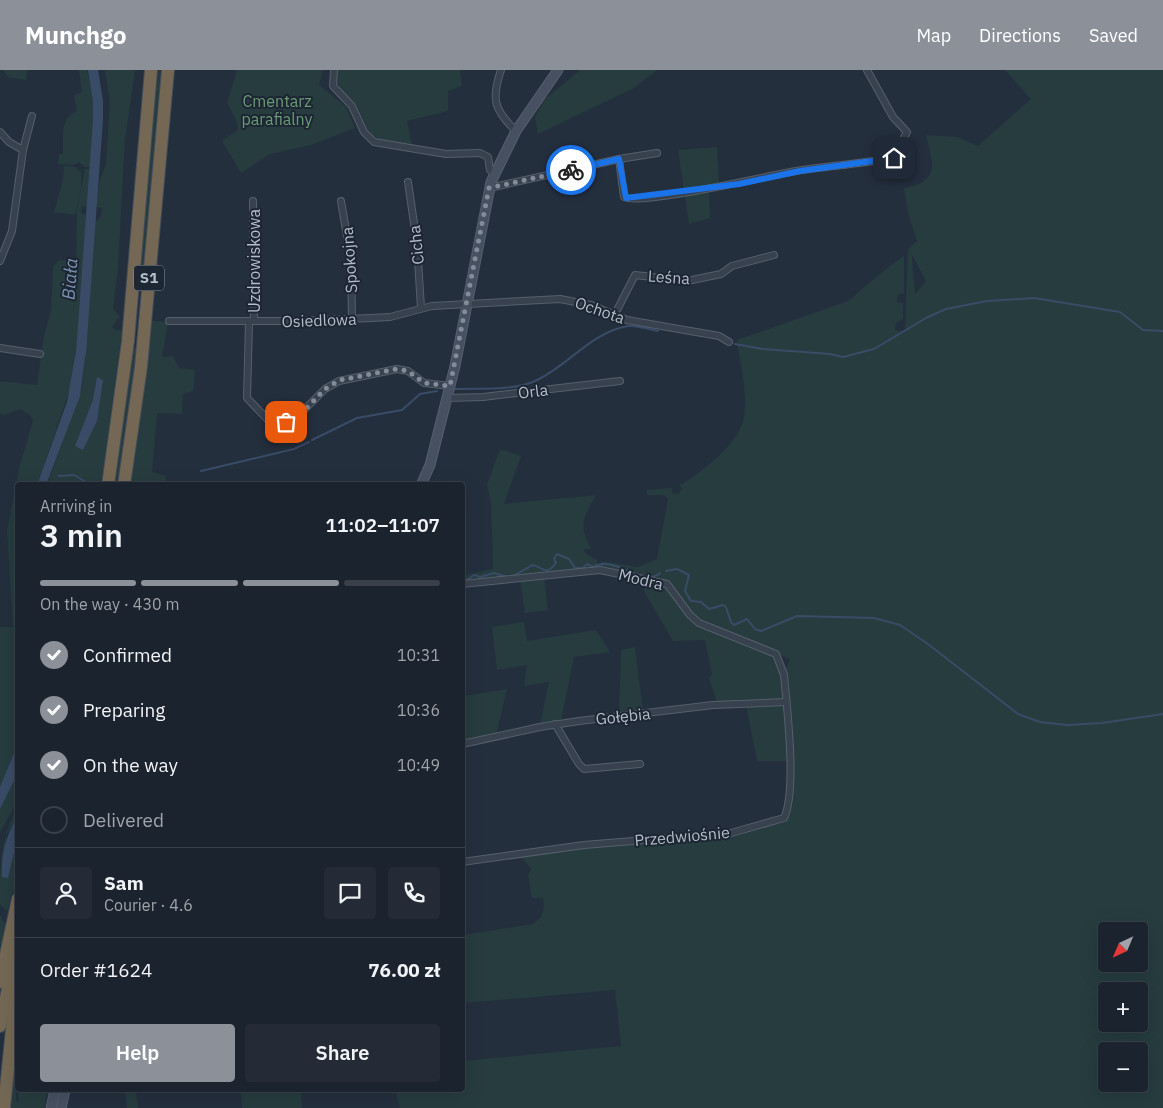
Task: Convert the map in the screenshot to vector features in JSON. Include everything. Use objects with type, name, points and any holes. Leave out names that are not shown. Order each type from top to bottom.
[{"type":"highway","name":"S1","points":[[108,482],[127,350],[151,70]]},
{"type":"highway","name":"S1","points":[[124,482],[141,367],[168,70]]},
{"type":"highway","points":[[0,982],[15,914]]},
{"type":"highway","points":[[0,1026],[15,956]]},
{"type":"highway","points":[[0,1076],[15,1006]]},
{"type":"highway","points":[[4,1108],[14,1010]]},
{"type":"main road","points":[[422,482],[430,465],[450,386],[489,188],[516,131],[558,70]]},
{"type":"main road","points":[[51,1108],[55,1092]]},
{"type":"main road","points":[[61,1108],[65,1092]]},
{"type":"street","points":[[334,70],[333,86],[352,106],[364,132],[374,142],[446,154],[480,152],[488,157],[490,170],[494,174]]},
{"type":"street","points":[[501,70],[496,87],[495,104],[501,116],[516,131]]},
{"type":"street","points":[[619,159],[626,198],[739,184],[800,171],[894,158],[907,132],[893,117],[867,70]]},
{"type":"street","points":[[0,261],[12,231],[23,150],[32,116]]},
{"type":"street","points":[[0,132],[10,142],[23,150]]},
{"type":"street","points":[[489,188],[619,159],[657,153]]},
{"type":"street","name":"Cicha","points":[[408,182],[417,244],[421,308]]},
{"type":"street","name":"Uzdrowiskowa","points":[[254,201],[252,322],[246,398],[265,417],[273,422],[295,420],[319,395],[334,383],[375,373],[403,370],[411,372],[424,383],[450,386]]},
{"type":"street","name":"Spokojna","points":[[342,201],[351,260],[352,319]]},
{"type":"street","name":"Leśna","points":[[614,316],[635,275],[687,281],[721,274],[732,266],[774,255]]},
{"type":"street","name":"Ochota","points":[[467,304],[568,299],[591,305],[614,316],[668,328],[719,336],[729,342]]},
{"type":"street","name":"Osiedlowa","points":[[169,321],[252,322],[390,317],[421,308],[467,304]]},
{"type":"street","points":[[0,348],[40,354]]},
{"type":"street","name":"Orla","points":[[447,398],[483,397],[620,381]]},
{"type":"street","name":"Modra","points":[[465,585],[600,570],[667,584],[690,615],[699,623],[776,654],[784,670],[786,702]]},
{"type":"street","name":"Gołębia","points":[[465,743],[555,724],[714,705],[786,702]]},
{"type":"street","name":"Przedwiośnie","points":[[465,862],[584,845],[731,833],[782,820],[786,815],[790,779],[786,702]]},
{"type":"street","points":[[555,724],[584,769],[640,764]]},
{"type":"green space","points":[[3,70],[27,70],[26,80],[8,77]]},
{"type":"green space","points":[[79,70],[87,70],[95,105],[91,167],[85,167],[79,162],[73,165],[58,164],[59,154],[63,154],[65,124],[67,119],[77,111],[74,95],[82,92]]},
{"type":"green space","points":[[105,70],[135,70],[125,139],[118,268],[113,309],[120,317],[112,326],[115,330],[122,330],[101,482],[48,482],[82,388],[95,222],[101,216],[102,208],[96,207],[99,183],[106,163],[110,102]]},
{"type":"green space","points":[[154,70],[164,70],[146,277],[137,276]]},
{"type":"green space","name":"Cmentarz parafialny","points":[[237,70],[323,70],[319,85],[346,107],[355,128],[311,145],[270,154],[241,173],[222,141],[238,130],[237,122],[227,103]]},
{"type":"green space","points":[[337,70],[460,70],[462,86],[448,91],[448,111],[407,121],[412,145],[397,144],[381,140],[372,133],[357,106],[340,87]]},
{"type":"green space","points":[[580,70],[657,70],[634,88],[538,134],[535,117],[544,100]]},
{"type":"green space","points":[[1005,70],[1163,70],[1163,1108],[400,1108],[396,1092],[465,1092],[465,1061],[621,1046],[615,990],[465,1003],[465,935],[533,924],[542,913],[544,906],[543,898],[532,898],[528,875],[531,869],[520,855],[563,849],[707,837],[788,817],[786,669],[790,659],[695,618],[671,585],[601,567],[601,561],[638,567],[657,559],[668,499],[664,495],[647,495],[647,490],[672,488],[672,493],[678,494],[682,489],[680,485],[709,465],[728,447],[735,437],[741,427],[745,409],[743,378],[737,340],[848,301],[904,256],[904,293],[898,295],[897,302],[903,303],[903,319],[896,323],[895,330],[905,332],[908,249],[917,241],[908,214],[904,188],[916,185],[929,176],[932,163],[926,135],[957,137],[978,146],[1031,99]],"holes":[[[912,255],[926,281],[915,294]]]},
{"type":"green space","points":[[717,147],[719,184],[709,190],[710,218],[689,224],[678,150]]},
{"type":"green space","points":[[64,166],[75,167],[81,172],[81,188],[75,215],[54,212],[63,180]]},
{"type":"green space","points":[[85,169],[90,169],[87,207],[82,206],[81,213],[88,215],[78,340],[72,383],[38,482],[17,482],[33,421],[31,416],[20,409],[4,415],[0,414],[0,381],[37,385],[44,336],[51,310],[53,267],[59,260],[76,262],[77,209]]},
{"type":"green space","points":[[152,321],[168,322],[162,357],[173,356],[179,368],[195,370],[193,391],[183,394],[182,414],[157,413],[152,472],[166,476],[166,482],[131,482]]},
{"type":"green space","points":[[131,347],[140,348],[121,482],[112,482]]},
{"type":"green space","points":[[500,449],[521,456],[504,504],[596,495],[585,516],[583,527],[591,549],[584,549],[585,553],[597,560],[597,568],[465,583],[465,576],[468,574],[493,569],[491,504],[487,485]]},
{"type":"green space","points":[[15,490],[15,751],[0,787],[0,627],[13,627],[7,530]]},
{"type":"green space","points":[[544,577],[548,610],[525,613],[520,580]]},
{"type":"green space","points":[[641,580],[664,584],[689,616],[774,655],[782,670],[785,700],[717,703],[709,678],[712,674],[705,640],[673,641],[646,595]]},
{"type":"green space","points":[[524,622],[527,641],[596,630],[610,652],[574,657],[561,721],[540,725],[549,682],[524,686],[527,665],[497,670],[492,627]]},
{"type":"green space","points":[[635,647],[643,711],[619,714],[621,650]]},
{"type":"green space","points":[[507,689],[496,735],[465,743],[465,696]]},
{"type":"green space","points":[[784,704],[788,761],[757,761],[746,705]]},
{"type":"green space","points":[[15,779],[15,806],[0,832],[0,809]]},
{"type":"green space","points":[[15,811],[15,820],[6,836],[8,878],[15,848],[15,885],[7,911],[0,904],[1,865],[4,842],[11,819]]},
{"type":"green space","points":[[0,915],[6,926],[0,949]]},
{"type":"green space","points":[[15,1056],[16,1101],[18,1102],[19,1092],[48,1092],[44,1108],[9,1108]]},
{"type":"green space","points":[[125,1092],[136,1092],[138,1108],[127,1108]]},
{"type":"green space","points":[[241,1092],[301,1092],[302,1108],[242,1108]]},
{"type":"water","points":[[78,340],[87,341],[80,396],[47,482],[38,482],[67,402]]},
{"type":"water","points":[[97,377],[103,380],[97,421],[83,450],[75,446],[93,400]]},
{"type":"water","points":[[15,751],[15,779],[0,809],[0,787]]},
{"type":"water","points":[[15,820],[15,848],[8,878],[2,877],[2,860]]},
{"type":"waterway","name":"Biała","points":[[81,353],[98,120],[98,101],[93,70]]},
{"type":"waterway","points":[[735,344],[763,349],[830,354],[843,357],[874,349],[926,318],[946,309],[987,301],[1034,298],[1120,312],[1143,330],[1163,331]]},
{"type":"waterway","points":[[455,389],[507,388],[526,384],[547,375],[602,335],[628,326],[658,331]]},
{"type":"waterway","points":[[312,440],[357,418],[402,410],[420,394],[437,391]]},
{"type":"waterway","points":[[201,471],[294,449],[309,442]]},
{"type":"waterway","points":[[59,476],[74,475],[86,482]]},
{"type":"waterway","points":[[511,577],[532,565],[549,570],[556,563],[554,559],[557,554],[569,559],[575,568],[583,568],[587,564],[593,567],[601,564],[619,567],[646,577],[653,577],[660,573]]},
{"type":"waterway","points":[[666,571],[677,569],[689,575],[685,591],[691,601],[701,602],[709,609],[723,605],[726,607],[731,622],[734,625],[747,619],[755,629],[761,631],[797,616],[874,618],[900,625],[928,644],[1018,714],[1040,722],[1067,725],[1102,723],[1163,714]]},
{"type":"waterway","points":[[465,581],[474,575],[480,577],[494,573],[507,577]]},
{"type":"way so far","points":[[286,422],[292,422],[299,417],[325,389],[340,380],[397,369],[411,372],[424,383],[450,386],[462,335],[489,188],[571,170]]},
{"type":"route","points":[[571,170],[619,159],[624,196],[626,198],[739,184],[800,171],[849,166],[894,158]]}]
